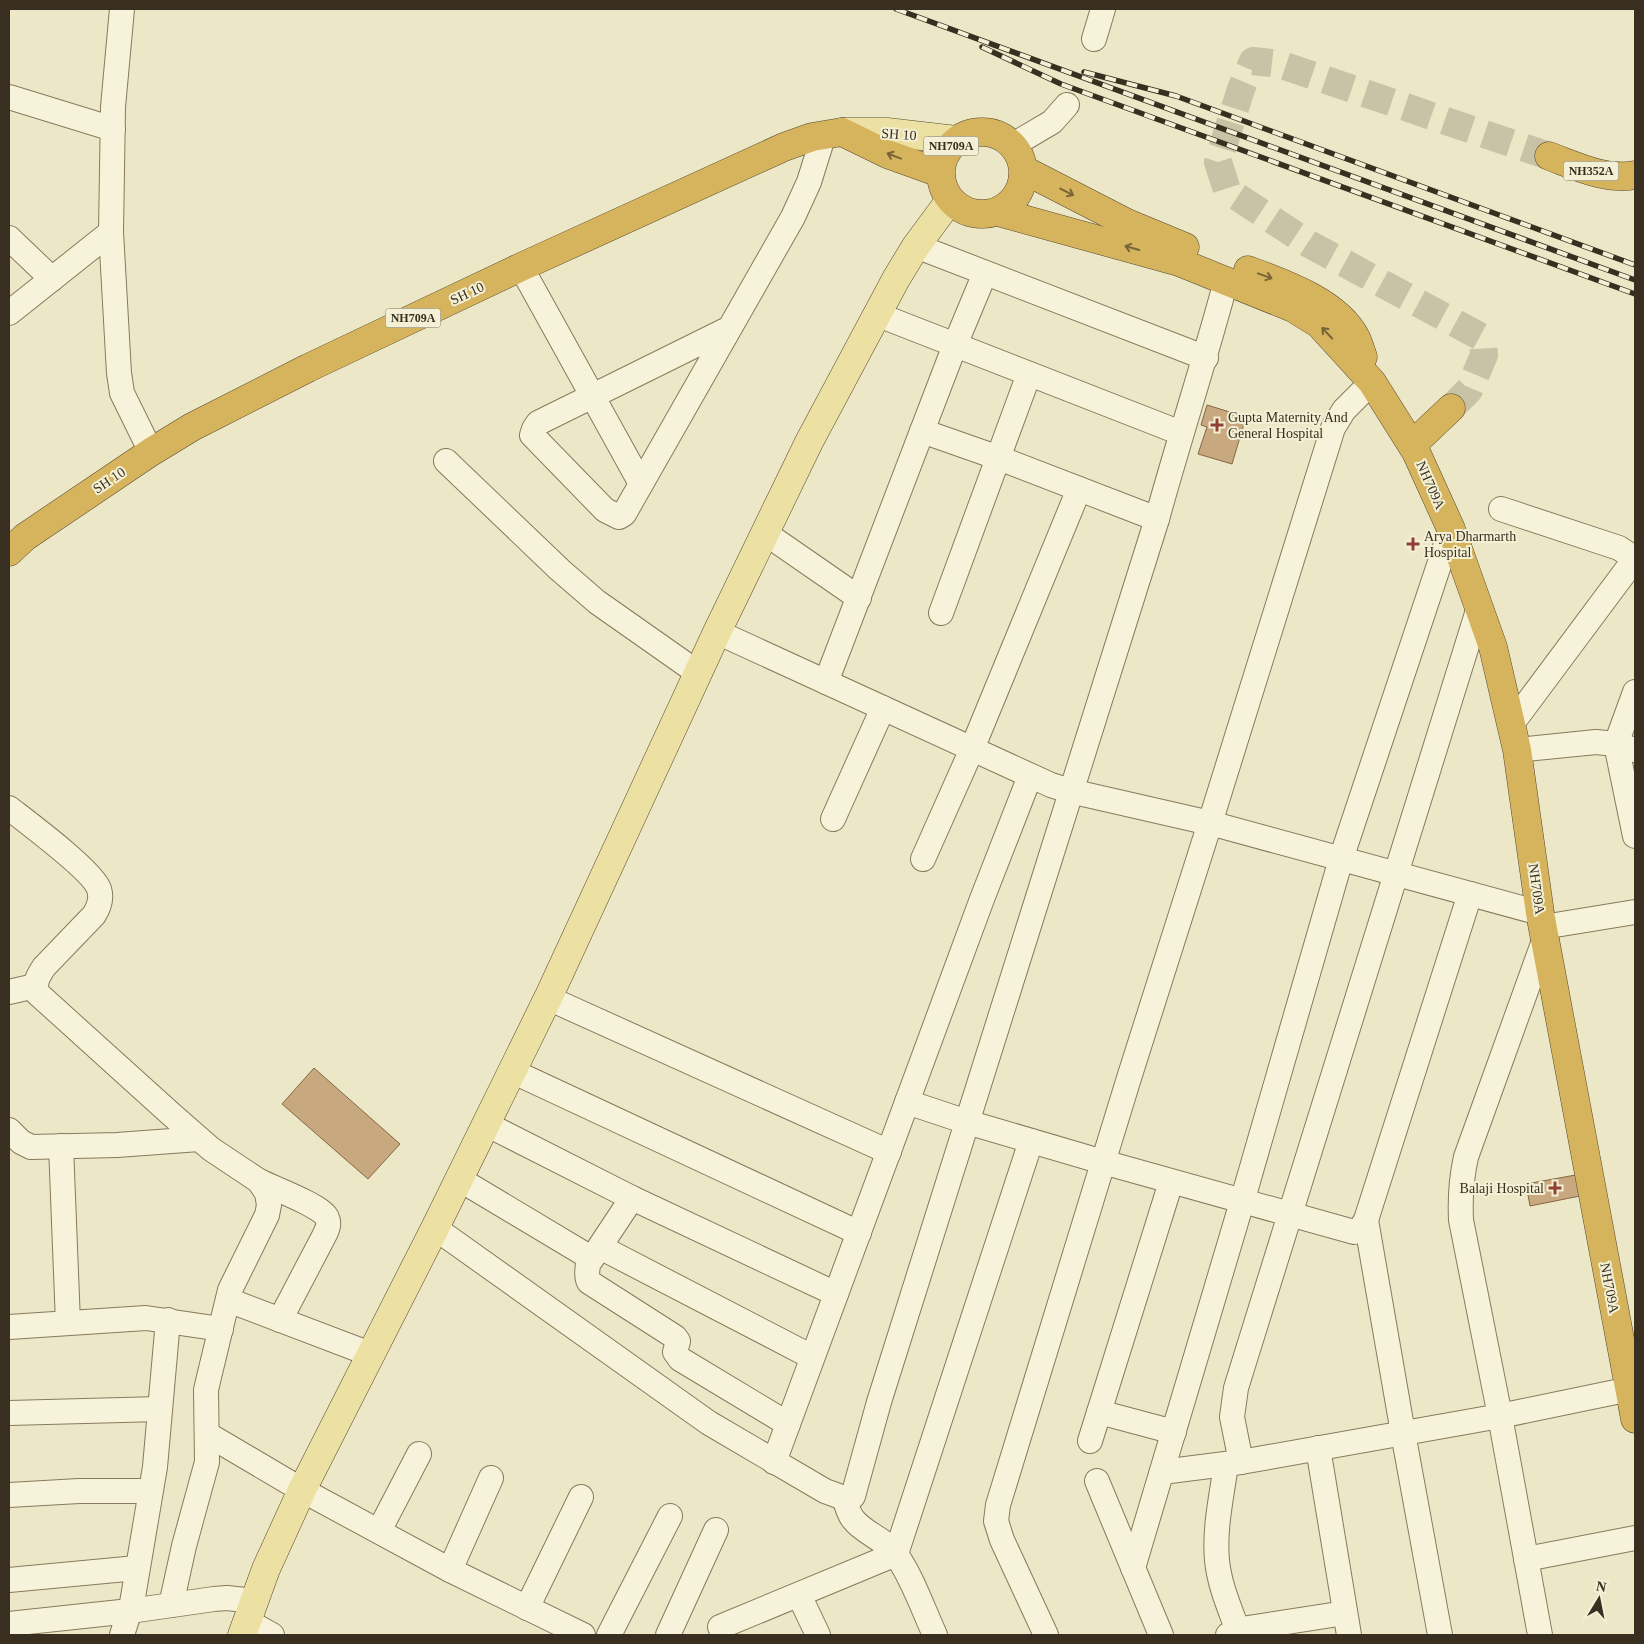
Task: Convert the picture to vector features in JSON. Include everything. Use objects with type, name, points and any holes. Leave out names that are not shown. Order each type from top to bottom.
[{"type":"highway","name":"NH709A","points":[[950,200],[943,189],[940,173],[943,157],[956,140],[966,134],[979,131],[998,135],[1013,145]]},
{"type":"highway","name":"SH 10","points":[[9,552],[25,537],[151,452],[192,427],[308,368],[521,267],[784,147],[833,133],[940,173]]},
{"type":"highway","points":[[950,200],[966,212],[984,215],[998,212],[1013,201],[1021,188],[1024,170],[1021,157],[1013,145]]},
{"type":"highway","name":"NH352A","points":[[1549,156],[1585,169],[1623,177],[1635,175]]},
{"type":"highway","name":"NH709A","points":[[1024,170],[1136,227],[1171,242],[1296,288],[1322,304],[1341,319],[1355,337],[1372,382]]},
{"type":"highway","name":"NH709A","points":[[998,212],[1179,262],[1293,308],[1319,324],[1372,382],[1412,445],[1451,529],[1493,647],[1514,737],[1542,926],[1632,1388],[1635,1420]]},
{"type":"highway","points":[[1412,445],[1451,408]]},
{"type":"main road","name":"SH 10","points":[[833,133],[896,133],[956,140]]},
{"type":"main road","points":[[248,1619],[266,1569],[302,1490],[435,1228],[548,998],[717,632],[808,442],[876,314],[916,246],[950,200]]},
{"type":"street","points":[[122,9],[113,107],[111,232],[119,373],[122,393],[151,452]]},
{"type":"street","points":[[1094,39],[1103,9]]},
{"type":"street","points":[[9,97],[113,129]]},
{"type":"street","points":[[1013,145],[1052,122],[1067,105]]},
{"type":"street","points":[[728,329],[538,423],[532,435],[605,510],[619,517],[624,514],[640,482],[793,217],[833,133]]},
{"type":"street","points":[[9,313],[111,232]]},
{"type":"street","points":[[9,238],[52,279]]},
{"type":"street","points":[[916,246],[1206,358]]},
{"type":"street","points":[[521,267],[640,482]]},
{"type":"street","points":[[826,682],[955,345],[985,272]]},
{"type":"street","points":[[435,1228],[709,1423],[825,1491],[844,1498],[853,1496],[880,1402],[967,1122],[1157,519],[1181,433],[1206,358],[1226,280]]},
{"type":"street","points":[[876,314],[1181,433]]},
{"type":"street","points":[[941,613],[1029,374]]},
{"type":"street","points":[[1046,1635],[1002,1540],[996,1521],[998,1504],[1333,428],[1344,410],[1372,382]]},
{"type":"street","points":[[922,432],[999,458],[1157,519]]},
{"type":"street","points":[[446,461],[560,570],[597,602],[698,673]]},
{"type":"street","points":[[923,859],[972,749],[1078,488]]},
{"type":"street","points":[[1501,509],[1619,548],[1631,556],[1631,564],[1514,737]]},
{"type":"street","points":[[1133,1568],[1242,1202],[1341,859],[1451,529]]},
{"type":"street","points":[[765,533],[859,598]]},
{"type":"street","points":[[1318,1448],[1347,1624],[1241,1632],[1220,1576],[1217,1562],[1217,1527],[1234,1463],[1233,1399],[1479,608]]},
{"type":"street","points":[[717,632],[1030,776],[1070,792],[1210,823],[1470,894],[1542,926],[1635,912]]},
{"type":"street","points":[[1635,692],[1626,747],[1635,836]]},
{"type":"street","points":[[833,819],[884,708]]},
{"type":"street","points":[[1514,737],[1596,742],[1626,747]]},
{"type":"street","points":[[774,1462],[979,908],[1030,776]]},
{"type":"street","points":[[9,808],[72,860],[95,881],[99,890],[98,909],[44,967],[35,986],[37,993],[199,1139],[259,1181],[314,1206],[324,1212],[328,1218],[328,1227],[324,1236],[280,1320]]},
{"type":"street","points":[[907,1102],[967,1122],[1171,1182],[1354,1232],[1361,1228],[1366,1220],[1470,894]]},
{"type":"street","points":[[1540,1635],[1500,1416],[1461,1220],[1461,1186],[1466,1157],[1542,926]]},
{"type":"street","points":[[9,992],[35,986]]},
{"type":"street","points":[[548,998],[889,1152]]},
{"type":"street","points":[[512,1070],[859,1233]]},
{"type":"street","points":[[486,1124],[632,1198],[836,1294]]},
{"type":"street","points":[[9,1130],[21,1142],[31,1146],[117,1145],[199,1139]]},
{"type":"street","points":[[720,1627],[896,1554],[1031,1141]]},
{"type":"street","points":[[61,1146],[68,1323]]},
{"type":"street","points":[[459,1179],[586,1255],[594,1255],[812,1357]]},
{"type":"street","points":[[171,1605],[184,1546],[207,1462],[206,1390],[220,1329],[230,1290],[268,1210],[268,1193],[259,1181]]},
{"type":"street","points":[[1090,1441],[1171,1182]]},
{"type":"street","points":[[632,1198],[594,1255],[587,1274],[589,1282],[676,1337],[678,1341],[675,1352],[680,1359],[788,1424]]},
{"type":"street","points":[[1366,1220],[1440,1635]]},
{"type":"street","points":[[228,1300],[370,1354]]},
{"type":"street","points":[[9,1327],[146,1318],[220,1329]]},
{"type":"street","points":[[122,1635],[130,1612],[155,1467],[168,1320]]},
{"type":"street","points":[[1162,1472],[1234,1463],[1500,1416],[1632,1388]]},
{"type":"street","points":[[9,1413],[160,1409]]},
{"type":"street","points":[[1099,1412],[1174,1432]]},
{"type":"street","points":[[207,1434],[302,1490],[450,1570],[583,1635]]},
{"type":"street","points":[[379,1532],[419,1454]]},
{"type":"street","points":[[450,1570],[491,1478]]},
{"type":"street","points":[[1097,1481],[1161,1635]]},
{"type":"street","points":[[9,1495],[79,1491],[150,1491]]},
{"type":"street","points":[[527,1608],[582,1496]]},
{"type":"street","points":[[844,1498],[853,1519],[887,1544],[896,1554],[904,1567],[935,1635]]},
{"type":"street","points":[[609,1635],[670,1516]]},
{"type":"street","points":[[668,1635],[716,1530]]},
{"type":"street","points":[[1526,1559],[1635,1538]]},
{"type":"street","points":[[9,1580],[138,1568]]},
{"type":"street","points":[[799,1595],[818,1635]]},
{"type":"street","points":[[9,1624],[130,1612],[227,1598],[248,1619],[272,1635]]},
{"type":"building","points":[[1207,405],[1246,417],[1232,464],[1198,454],[1207,427],[1201,425]]},
{"type":"building","points":[[314,1068],[400,1144],[368,1179],[282,1104]]},
{"type":"building","points":[[1581,1174],[1585,1195],[1530,1206],[1526,1184]]},
{"type":"tunnel","points":[[1451,408],[1469,390],[1484,355],[1483,338],[1309,244],[1227,190],[1218,162],[1241,89],[1253,61],[1279,64],[1549,156]]},
{"type":"railway","points":[[896,9],[1635,280]]},
{"type":"railway","points":[[982,47],[1061,84],[1635,294]]},
{"type":"railway","points":[[1084,72],[1176,96],[1635,265]]},
{"type":"place","name":"Gupta Maternity And General Hospital","points":[[1217,425]]},
{"type":"place","name":"Arya Dharmarth Hospital","points":[[1413,544]]},
{"type":"place","name":"Balaji Hospital","points":[[1555,1188]]}]
